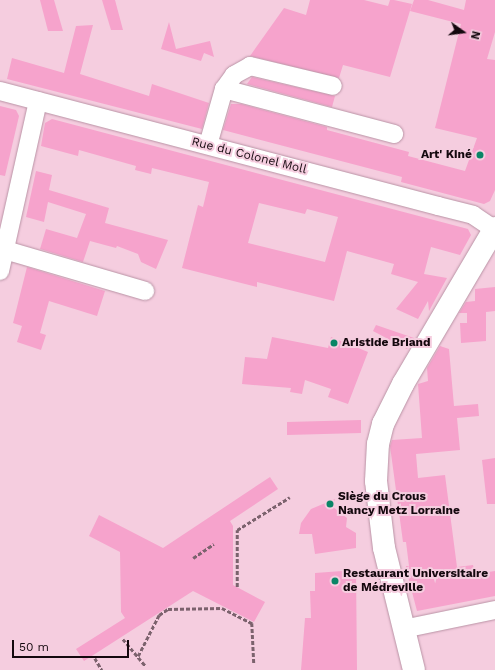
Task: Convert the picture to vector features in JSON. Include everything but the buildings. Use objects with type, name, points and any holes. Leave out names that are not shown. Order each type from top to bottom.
[{"type":"main road","points":[[414,670],[384,548],[377,489],[381,431],[403,384],[495,228]]},
{"type":"street","points":[[208,145],[224,89],[234,75],[250,66],[333,86]]},
{"type":"street","points":[[224,89],[394,134]]},
{"type":"street","name":"Rue du Colonel Moll","points":[[0,91],[473,216],[495,228]]},
{"type":"street","points":[[0,271],[38,101]]},
{"type":"street","points":[[5,250],[145,291]]},
{"type":"street","points":[[403,629],[495,610]]},
{"type":"path","points":[[233,533],[290,497]]},
{"type":"path","points":[[237,530],[237,587]]},
{"type":"path","points":[[193,558],[214,544]]},
{"type":"path","points":[[138,656],[159,615],[168,609],[222,608],[252,623],[254,664]]},
{"type":"path","points":[[123,639],[146,666]]},
{"type":"path","points":[[95,658],[102,670]]},
{"type":"place","name":"Art' Kiné","points":[[480,155]]},
{"type":"place","name":"Aristide Briand","points":[[334,343]]},
{"type":"place","name":"Siège du Crous Nancy Metz Lorraine","points":[[330,504]]},
{"type":"place","name":"Restaurant Universitaire de Médreville","points":[[335,581]]}]
